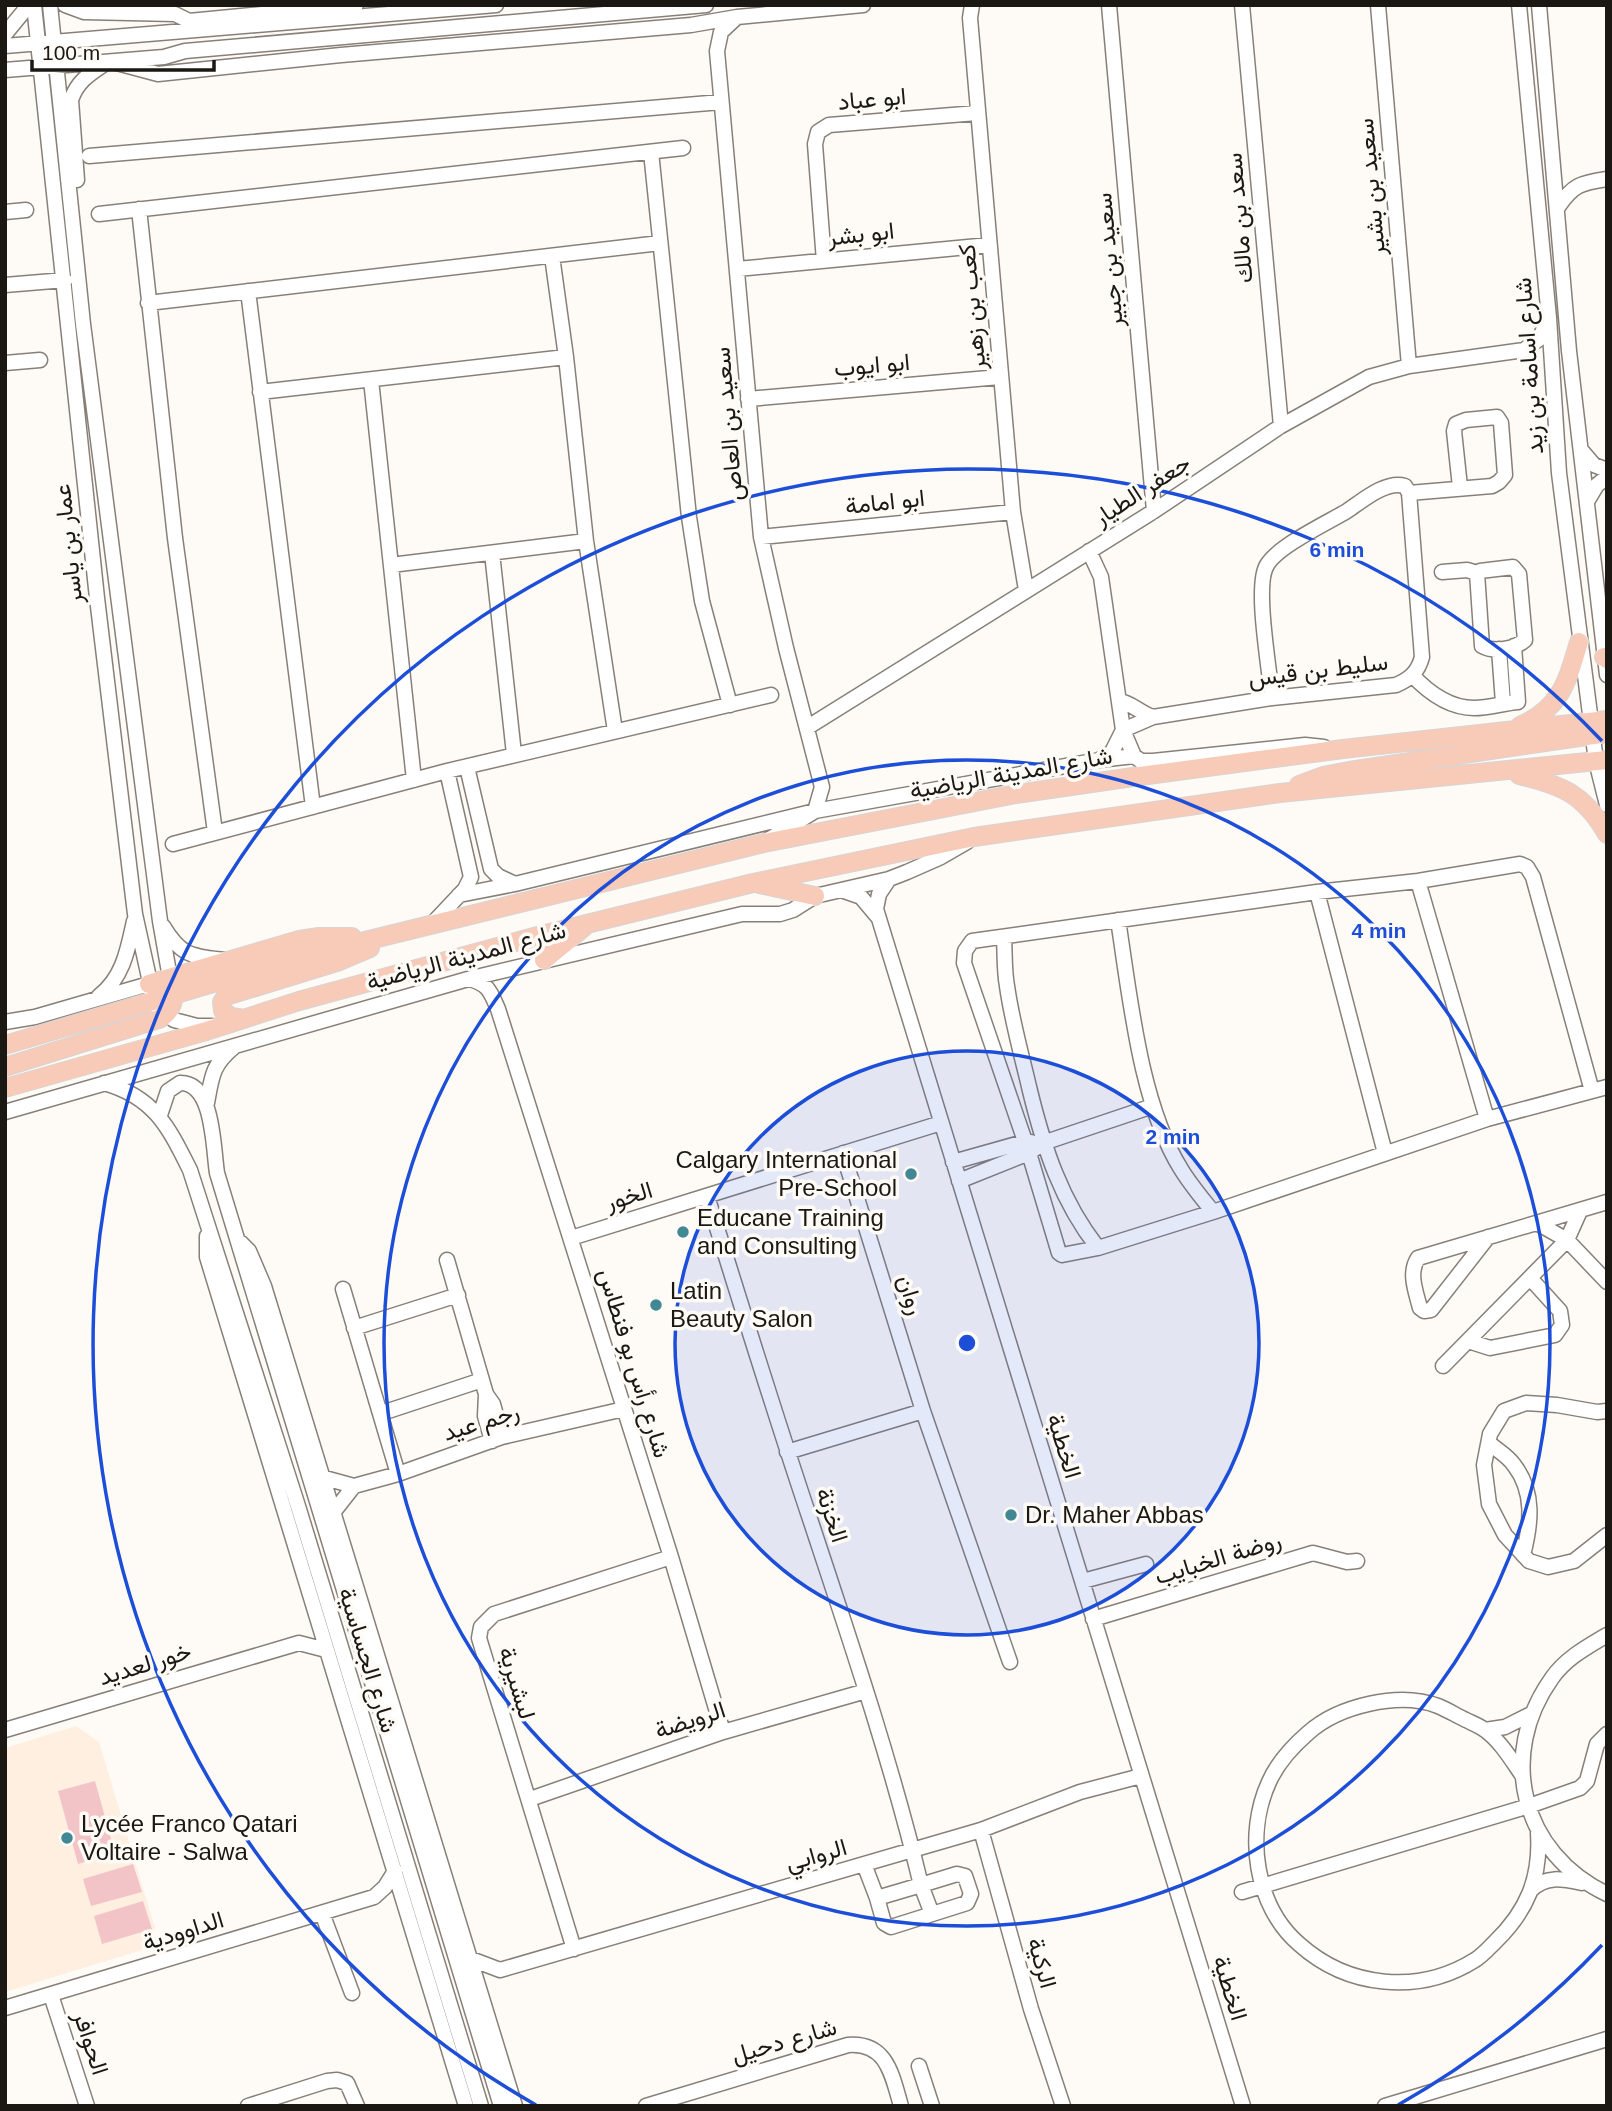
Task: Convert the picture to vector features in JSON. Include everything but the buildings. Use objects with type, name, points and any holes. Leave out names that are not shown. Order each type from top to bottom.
[{"type":"main road","points":[[1506,732],[1540,716],[1553,704],[1567,681],[1580,642]]},
{"type":"main road","points":[[1280,793],[1323,776],[1601,730],[1596,745],[1601,761]]},
{"type":"main road","name":"شارع المدينة الرياضية","points":[[171,987],[764,843],[1016,794],[1343,749],[1506,732],[1601,730]]},
{"type":"main road","name":"شارع المدينة الرياضية","points":[[5,1088],[312,997],[589,923],[753,883],[974,837],[1280,793],[1601,761]]},
{"type":"main road","points":[[1505,772],[1540,780],[1570,792],[1591,810],[1607,834]]},
{"type":"main road","points":[[753,883],[815,896]]},
{"type":"main road","points":[[544,960],[589,923]]},
{"type":"main road","points":[[244,1018],[231,1017],[223,1012],[222,1003],[226,996],[337,962],[405,931]]},
{"type":"main road","points":[[5,1067],[156,1000],[171,987],[232,961],[308,938],[377,938]]},
{"type":"main road","points":[[5,1045],[156,1000],[172,1006],[171,987]]},
{"type":"main road","points":[[5,1037],[47,1032]]},
{"type":"street","points":[[5,34],[24,11],[25,5]]},
{"type":"street","name":"عمار بن ياسر","points":[[34,5],[57,67],[83,324],[160,921],[171,987]]},
{"type":"street","name":"عمار بن ياسر","points":[[50,5],[41,68],[97,598],[135,914],[156,1000]]},
{"type":"street","points":[[65,5],[84,12],[174,10],[189,21],[302,8],[356,5]]},
{"type":"street","points":[[5,46],[148,36],[401,9],[496,5]]},
{"type":"street","points":[[5,70],[110,63],[164,57],[185,51],[706,5]]},
{"type":"street","points":[[83,324],[87,280],[71,100],[82,78],[110,63],[158,74],[341,55],[691,25],[737,17],[863,5]]},
{"type":"street","name":"كعب بن زهير","points":[[962,5],[971,12],[1000,377],[1013,512],[1026,590]]},
{"type":"street","name":"سعيد بن جبير","points":[[1109,5],[1154,511]]},
{"type":"street","name":"سعد بن مالك","points":[[1242,5],[1281,426]]},
{"type":"street","name":"سعيد بن بشير","points":[[1378,5],[1409,366]]},
{"type":"street","name":"شارع اسامة بن زيد","points":[[1519,5],[1549,318],[1559,473],[1580,642],[1601,730]]},
{"type":"street","name":"شارع اسامة بن زيد","points":[[1539,5],[1569,351],[1607,675]]},
{"type":"street","points":[[148,36],[166,28],[174,10]]},
{"type":"street","points":[[638,11],[691,25],[705,32],[717,51]]},
{"type":"street","points":[[717,51],[721,32],[737,17]]},
{"type":"street","points":[[201,20],[215,29]]},
{"type":"street","name":"سعيد بن العاص","points":[[717,51],[761,537],[822,787],[815,811]]},
{"type":"street","points":[[89,156],[722,102]]},
{"type":"street","name":"ابو عباد","points":[[824,261],[815,144],[818,132],[829,125],[977,113]]},
{"type":"street","points":[[99,214],[683,148]]},
{"type":"street","points":[[651,152],[689,517],[702,601],[730,705]]},
{"type":"street","points":[[1555,169],[1581,183]]},
{"type":"street","points":[[1558,207],[1568,193],[1581,183],[1607,179]]},
{"type":"street","points":[[139,209],[174,524],[215,832]]},
{"type":"street","points":[[5,212],[26,210]]},
{"type":"street","points":[[148,303],[660,243]]},
{"type":"street","name":"ابو بشر","points":[[737,269],[989,244]]},
{"type":"street","points":[[552,256],[586,541],[615,731]]},
{"type":"street","points":[[5,285],[65,280]]},
{"type":"street","points":[[248,291],[313,807]]},
{"type":"street","points":[[1549,318],[1539,338],[1524,350],[1538,356],[1552,367]]},
{"type":"street","name":"جعفر الطيار","points":[[808,727],[1154,511],[1281,426],[1369,377],[1409,366],[1524,350]]},
{"type":"street","points":[[260,392],[566,357]]},
{"type":"street","points":[[5,363],[40,360]]},
{"type":"street","name":"ابو ايوب","points":[[748,399],[1000,377]]},
{"type":"street","points":[[371,380],[414,780]]},
{"type":"street","points":[[1409,493],[1492,486],[1499,482],[1505,475],[1501,423],[1497,417],[1466,420],[1456,424],[1454,431],[1460,487]]},
{"type":"street","points":[[1582,451],[1594,465],[1607,470]]},
{"type":"street","points":[[1588,500],[1597,485],[1607,477]]},
{"type":"street","points":[[1272,698],[1261,591],[1266,565],[1282,550],[1390,486],[1405,486],[1409,493],[1422,657],[1412,675]]},
{"type":"street","name":"ابو امامة","points":[[761,537],[1013,512]]},
{"type":"street","points":[[391,565],[586,541]]},
{"type":"street","points":[[1089,551],[1101,577],[1123,730],[1133,756],[1141,761],[1153,761],[1305,745],[1343,749]]},
{"type":"street","points":[[492,553],[514,754]]},
{"type":"street","points":[[1442,572],[1467,570],[1477,573],[1513,567],[1519,574],[1525,640],[1499,649],[1482,646],[1477,573]]},
{"type":"street","name":"سليط بن قيس","points":[[1123,730],[1153,717],[1272,698],[1396,685],[1412,675],[1426,689],[1445,701],[1473,708],[1518,702],[1514,646]]},
{"type":"street","points":[[1499,649],[1503,703]]},
{"type":"street","points":[[173,844],[514,754],[771,695]]},
{"type":"street","points":[[1119,701],[1127,702],[1153,717]]},
{"type":"street","points":[[1098,760],[1112,752],[1123,730]]},
{"type":"street","name":"شارع المدينة الرياضية","points":[[432,924],[459,895],[515,884],[815,811],[1133,756]]},
{"type":"street","points":[[1601,761],[1607,805]]},
{"type":"street","points":[[467,767],[491,869],[498,876],[515,884]]},
{"type":"street","points":[[447,771],[471,871],[470,881],[459,895]]},
{"type":"street","points":[[822,787],[837,801],[857,804]]},
{"type":"street","points":[[764,843],[815,811]]},
{"type":"street","name":"شارع المدينة الرياضية","points":[[5,1112],[241,1042],[511,968],[742,914],[780,914],[793,910],[815,896],[889,879],[941,857],[974,837]]},
{"type":"street","points":[[1592,1091],[1533,877],[1527,867],[1513,865],[1418,881],[1317,891],[972,941],[965,951],[964,963],[1027,1148],[1059,1253],[1065,1255],[1098,1248],[1213,1212],[1487,1119],[1592,1091],[1607,1087]]},
{"type":"street","name":"الخطية","points":[[889,879],[877,901],[880,920],[1242,2106]]},
{"type":"street","points":[[1418,881],[1487,1119]]},
{"type":"street","name":"الخطية","points":[[840,890],[861,897],[880,920]]},
{"type":"street","points":[[1317,891],[1385,1153]]},
{"type":"street","points":[[92,1000],[109,988],[120,971],[135,914]]},
{"type":"street","points":[[1118,920],[1131,1007],[1153,1106],[1181,1169],[1213,1212]]},
{"type":"street","points":[[160,921],[171,939],[184,952],[199,957],[232,961]]},
{"type":"street","points":[[1004,938],[1006,984],[1016,1037],[1043,1143],[1056,1177],[1081,1227],[1098,1248]]},
{"type":"street","name":"شارع رأس بو فنطاس","points":[[498,1009],[499,982],[511,968]]},
{"type":"street","name":"شارع رأس بو فنطاس","points":[[468,979],[485,984],[498,1009],[671,1556],[723,1732]]},
{"type":"street","points":[[5,1022],[35,1017],[92,1000],[156,1000],[190,1024],[220,1026]]},
{"type":"street","points":[[989,1040],[1016,1037]]},
{"type":"street","points":[[207,1103],[211,1079],[220,1058],[241,1042]]},
{"type":"street","points":[[104,1083],[134,1094],[160,1115],[168,1091],[180,1083],[194,1085],[202,1092],[207,1103]]},
{"type":"street","name":"شارع الجساسية","points":[[207,1103],[217,1173],[501,2106]]},
{"type":"street","points":[[953,1162],[1027,1148],[1153,1106]]},
{"type":"street","name":"شارع الجساسية","points":[[160,1115],[190,1170],[209,1228],[481,2106]]},
{"type":"street","name":"الخور","points":[[571,1238],[941,1123]]},
{"type":"street","points":[[959,1181],[1027,1148]]},
{"type":"street","name":"روان","points":[[843,1153],[923,1411],[1010,1662]]},
{"type":"street","name":"الخزنة","points":[[707,1196],[787,1452],[866,1691],[913,1849],[921,1885],[932,1914]]},
{"type":"street","points":[[1488,1237],[1431,1310],[1424,1311],[1420,1308],[1412,1274],[1413,1264],[1418,1258],[1488,1237],[1607,1202]]},
{"type":"street","points":[[1443,1366],[1567,1240],[1580,1210]]},
{"type":"street","points":[[1536,1223],[1567,1240],[1603,1274]]},
{"type":"street","name":"شارع الجساسية","points":[[209,1228],[207,1257],[466,2106]]},
{"type":"street","name":"شارع الجساسية","points":[[237,1240],[249,1251],[257,1266],[515,2106]]},
{"type":"street","points":[[447,1260],[486,1395],[494,1404],[497,1439]]},
{"type":"street","points":[[1468,1341],[1490,1349],[1555,1335],[1562,1325],[1560,1311],[1530,1278]]},
{"type":"street","points":[[343,1289],[398,1474]]},
{"type":"street","points":[[354,1328],[458,1295]]},
{"type":"street","points":[[382,1413],[482,1380]]},
{"type":"street","points":[[1603,1414],[1557,1405],[1526,1403],[1504,1412],[1490,1434],[1484,1465],[1489,1504],[1505,1535],[1529,1561],[1548,1567],[1574,1561],[1607,1535]]},
{"type":"street","name":"رجم عيد","points":[[354,1486],[398,1474],[497,1439],[624,1409]]},
{"type":"street","points":[[787,1452],[923,1411]]},
{"type":"street","points":[[1489,1443],[1513,1463],[1528,1490],[1530,1529],[1523,1555]]},
{"type":"street","points":[[321,1477],[354,1486],[332,1514]]},
{"type":"street","points":[[335,1561],[339,1535]]},
{"type":"street","name":"روضة الخبايب","points":[[1093,1619],[1313,1553],[1347,1562],[1357,1561]]},
{"type":"street","name":"لبشيرية","points":[[574,1949],[479,1638],[481,1628],[494,1614],[671,1556]]},
{"type":"street","points":[[1083,1581],[1146,1564]]},
{"type":"street","points":[[309,1590],[317,1572]]},
{"type":"street","points":[[317,1619],[299,1643],[326,1650]]},
{"type":"street","points":[[1522,1775],[1506,1751],[1485,1730],[1436,1705],[1401,1700],[1356,1706],[1315,1726],[1294,1744],[1269,1782],[1257,1822],[1256,1860],[1265,1894],[1275,1914],[1297,1943],[1334,1969],[1388,1984],[1435,1979],[1477,1959],[1510,1928],[1538,1872],[1538,1833],[1522,1775],[1522,1754],[1531,1714],[1553,1676],[1577,1652],[1607,1635]]},
{"type":"street","name":"خور لعديد","points":[[5,1730],[299,1643]]},
{"type":"street","points":[[338,1687],[355,1697]]},
{"type":"street","name":"الرويضة","points":[[530,1799],[723,1732],[866,1691]]},
{"type":"street","points":[[1485,1730],[1506,1727],[1531,1714]]},
{"type":"street","points":[[1242,1892],[1529,1806],[1580,1788],[1587,1781],[1597,1744],[1607,1734]]},
{"type":"street","name":"الروابي","points":[[500,1970],[981,1830],[1080,1792],[1141,1776]]},
{"type":"street","name":"الركية","points":[[981,1830],[1031,2009],[1063,2106]]},
{"type":"street","points":[[1538,1833],[1561,1863],[1587,1884],[1607,1894]]},
{"type":"street","points":[[864,1864],[886,1925],[891,1927],[967,1903],[971,1894],[965,1876],[957,1874],[877,1898]]},
{"type":"street","points":[[374,1897],[385,1887],[395,1871]]},
{"type":"street","points":[[1531,1890],[1542,1881],[1553,1879],[1587,1884]]},
{"type":"street","points":[[374,1897],[404,1904]]},
{"type":"street","name":"الداوودية","points":[[5,2008],[374,1897]]},
{"type":"street","points":[[322,1913],[352,1993]]},
{"type":"street","points":[[446,1926],[465,1938]]},
{"type":"street","points":[[415,1936],[430,1943]]},
{"type":"street","points":[[471,1959],[500,1970],[483,1999]]},
{"type":"street","name":"الحوافر","points":[[51,1995],[88,2106]]},
{"type":"street","points":[[481,2040],[488,2015]]},
{"type":"street","points":[[1385,2106],[1405,2103],[1607,2039]]},
{"type":"street","name":"شارع دحيل","points":[[646,2106],[848,2045],[862,2044],[885,2059],[901,2106]]},
{"type":"street","points":[[919,2066],[932,2106]]},
{"type":"street","points":[[248,2106],[337,2080],[347,2083],[357,2106]]},
{"type":"shaded area","name":"Lycée Franco Qatari Voltaire - Salwa","points":[[76,1726],[99,1742],[155,1928],[142,1950],[5,1992],[5,1748]]},
{"type":"shaded area","points":[[95,1781],[115,1853],[78,1864],[58,1791]]},
{"type":"shaded area","points":[[133,1864],[142,1892],[91,1906],[83,1879]]},
{"type":"shaded area","points":[[143,1901],[152,1929],[102,1944],[94,1916]]},
{"type":"place","name":"Calgary International Pre-School","points":[[911,1174]]},
{"type":"place","name":"Educane Training and Consulting","points":[[683,1232]]},
{"type":"place","name":"Latin Beauty Salon","points":[[656,1305]]},
{"type":"place","name":"Dr. Maher Abbas","points":[[1011,1515]]},
{"type":"place","name":"Lycée Franco Qatari Voltaire - Salwa","points":[[67,1838]]}]
